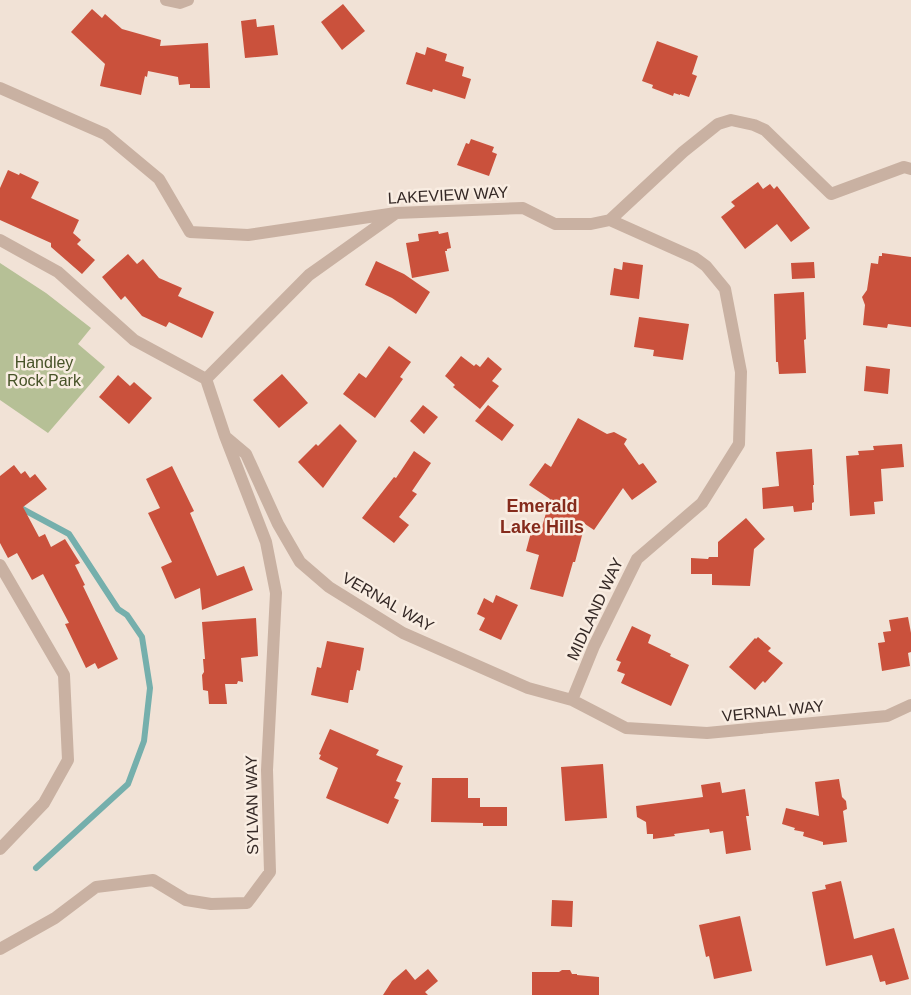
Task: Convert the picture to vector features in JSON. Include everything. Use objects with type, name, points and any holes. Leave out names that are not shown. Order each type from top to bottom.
[{"type":"street","points":[[166,0],[180,3],[188,0]]},
{"type":"street","name":"LAKEVIEW WAY","points":[[0,88],[105,134],[159,179],[190,232],[248,235],[396,213],[523,208],[555,224],[591,224],[610,220]]},
{"type":"street","points":[[610,220],[683,152],[718,124],[731,120],[754,125],[765,130],[831,194],[904,167],[911,169]]},
{"type":"street","points":[[206,379],[309,275],[396,213]]},
{"type":"street","name":"MIDLAND WAY","points":[[572,700],[594,646],[637,559],[702,504],[739,444],[741,372],[725,289],[706,266],[695,258],[610,220]]},
{"type":"street","points":[[0,240],[58,272],[134,340],[206,379],[225,436]]},
{"type":"street","name":"VERNAL WAY","points":[[225,436],[246,454],[278,524],[300,562],[329,587],[403,633],[528,688],[572,700],[626,728],[707,733],[887,716],[911,705]]},
{"type":"street","name":"SYLVAN WAY","points":[[0,949],[55,918],[96,887],[153,880],[186,900],[211,904],[247,903],[270,872],[267,770],[276,593],[266,542],[225,436]]},
{"type":"street","points":[[0,565],[64,675],[68,760],[44,803],[0,848]]},
{"type":"green space","name":"Handley Rock Park","points":[[0,263],[46,293],[91,328],[78,344],[105,367],[48,433],[0,400]]},
{"type":"building","points":[[343,4],[365,31],[342,50],[321,22]]},
{"type":"building","points":[[92,9],[102,18],[105,14],[122,29],[161,40],[160,46],[208,43],[210,88],[190,88],[190,84],[179,85],[178,77],[148,71],[141,95],[100,86],[105,64],[71,32]]},
{"type":"building","points":[[256,19],[257,27],[274,25],[278,55],[245,58],[241,21]]},
{"type":"building","points":[[657,41],[698,56],[692,74],[697,76],[689,97],[674,93],[673,96],[652,88],[653,85],[642,81]]},
{"type":"building","points":[[427,47],[447,54],[445,61],[464,67],[462,76],[471,79],[465,99],[433,89],[432,92],[406,84],[416,52],[425,55]]},
{"type":"building","points":[[471,139],[494,147],[492,152],[497,154],[489,176],[457,165],[466,143],[469,144]]},
{"type":"building","points":[[8,170],[19,175],[20,173],[39,182],[31,198],[79,220],[73,233],[81,240],[77,244],[95,260],[82,274],[51,247],[51,243],[0,220],[0,188]]},
{"type":"building","points":[[758,182],[763,189],[770,184],[774,189],[777,186],[810,228],[791,242],[777,224],[745,249],[721,217],[735,206],[731,202]]},
{"type":"building","points":[[438,231],[439,234],[448,232],[451,248],[445,251],[449,271],[412,278],[406,243],[419,241],[418,234]]},
{"type":"building","points":[[882,253],[911,257],[911,327],[888,324],[887,328],[863,325],[865,305],[862,297],[867,290],[871,263],[878,264],[879,256],[882,256]]},
{"type":"building","points":[[128,254],[137,264],[143,259],[159,278],[182,288],[178,296],[214,312],[202,338],[169,322],[166,327],[142,316],[125,296],[121,300],[102,277]]},
{"type":"building","points":[[376,261],[404,274],[430,292],[416,314],[392,298],[365,285]]},
{"type":"building","points":[[623,262],[643,265],[639,299],[610,295],[614,268],[622,270]]},
{"type":"building","points":[[814,262],[815,278],[792,279],[791,263]]},
{"type":"building","points":[[804,292],[806,373],[779,374],[778,362],[776,362],[774,294]]},
{"type":"building","points":[[639,317],[689,324],[683,360],[653,356],[654,350],[634,347]]},
{"type":"building","points":[[389,346],[411,362],[400,377],[403,379],[375,418],[343,394],[359,373],[366,378]]},
{"type":"building","points":[[461,356],[474,366],[476,364],[480,367],[488,357],[502,369],[492,381],[499,386],[480,409],[453,387],[455,385],[445,376]]},
{"type":"building","points":[[866,366],[890,369],[888,394],[864,391]]},
{"type":"building","points":[[282,374],[308,403],[279,428],[253,400]]},
{"type":"building","points":[[118,375],[130,386],[134,382],[152,398],[129,424],[99,397]]},
{"type":"building","points":[[423,405],[438,417],[424,434],[410,421]]},
{"type":"building","points":[[488,405],[514,425],[502,441],[475,421]]},
{"type":"building","points":[[578,418],[607,434],[614,432],[627,439],[624,444],[639,465],[643,463],[657,482],[632,500],[623,488],[594,530],[585,524],[563,597],[530,589],[539,555],[526,551],[533,525],[542,527],[550,499],[529,485],[545,463],[551,467]]},
{"type":"building","points":[[340,424],[357,441],[323,488],[298,462],[316,444],[318,446]]},
{"type":"building","points":[[902,444],[904,467],[881,469],[883,501],[874,502],[875,514],[850,516],[846,456],[859,455],[858,451],[874,450],[873,446]]},
{"type":"building","points":[[812,449],[814,502],[812,503],[812,510],[794,512],[793,506],[763,509],[762,488],[779,486],[776,452]]},
{"type":"building","points":[[414,451],[431,463],[412,491],[417,494],[399,517],[409,525],[394,543],[362,518],[394,477],[396,478]]},
{"type":"building","points":[[14,465],[21,474],[25,471],[30,478],[35,474],[47,489],[23,507],[39,537],[45,534],[51,547],[65,539],[80,563],[75,565],[85,585],[83,586],[118,659],[98,669],[95,663],[86,668],[65,624],[69,623],[43,574],[32,580],[17,553],[8,558],[0,543],[0,476]]},
{"type":"building","points":[[172,466],[194,511],[190,513],[217,576],[244,566],[253,590],[202,610],[200,588],[175,599],[161,567],[172,562],[148,513],[160,508],[146,479]]},
{"type":"building","points":[[746,518],[765,539],[754,549],[750,586],[712,585],[712,574],[691,574],[691,558],[708,559],[709,557],[718,557],[718,542]]},
{"type":"building","points":[[496,595],[518,605],[501,640],[479,630],[485,618],[477,614],[484,598],[493,603]]},
{"type":"building","points":[[908,617],[911,633],[911,652],[908,653],[910,666],[882,671],[878,643],[885,642],[883,632],[891,631],[889,620]]},
{"type":"building","points":[[256,618],[258,656],[241,658],[243,682],[238,681],[237,684],[225,684],[227,704],[209,704],[208,691],[203,690],[203,659],[205,659],[202,622]]},
{"type":"building","points":[[632,626],[651,635],[648,643],[689,665],[671,706],[621,683],[625,674],[617,671],[621,662],[616,660]]},
{"type":"building","points":[[758,637],[771,648],[768,651],[783,663],[765,683],[763,681],[755,690],[729,667]]},
{"type":"building","points":[[327,641],[364,648],[360,671],[357,670],[348,703],[311,695],[317,667],[321,668]]},
{"type":"building","points":[[330,729],[379,750],[376,755],[403,766],[396,781],[401,783],[394,798],[399,800],[388,824],[326,798],[338,768],[319,759],[321,755],[319,754]]},
{"type":"building","points":[[603,764],[607,818],[565,821],[561,767]]},
{"type":"building","points":[[432,778],[468,778],[468,798],[480,798],[480,807],[507,807],[507,826],[483,826],[483,823],[431,822]]},
{"type":"building","points":[[839,779],[842,797],[846,801],[847,809],[843,811],[847,842],[823,845],[823,842],[803,836],[804,832],[794,830],[795,828],[782,824],[786,808],[819,816],[815,782]]},
{"type":"building","points":[[720,782],[722,793],[745,789],[749,816],[746,816],[751,850],[726,854],[723,831],[710,833],[709,829],[653,839],[653,834],[647,834],[646,822],[637,817],[636,806],[703,797],[701,785]]},
{"type":"building","points":[[841,881],[854,939],[894,928],[909,979],[886,985],[885,981],[880,982],[872,955],[826,966],[812,892],[826,889],[825,885]]},
{"type":"building","points":[[552,900],[573,901],[572,927],[551,926]]},
{"type":"building","points":[[740,916],[752,971],[714,979],[709,956],[706,957],[699,925]]},
{"type":"building","points":[[406,969],[415,980],[428,969],[438,981],[425,992],[428,995],[383,995],[392,981]]},
{"type":"building","points":[[570,970],[572,974],[577,975],[599,977],[599,995],[532,995],[532,972],[559,972]]},
{"type":"waterway","points":[[17,506],[69,534],[118,609],[127,615],[142,637],[150,688],[144,741],[128,784],[36,868]]},
{"type":"district","name":"Emerald Lake Hills","points":[[542,516]]}]
